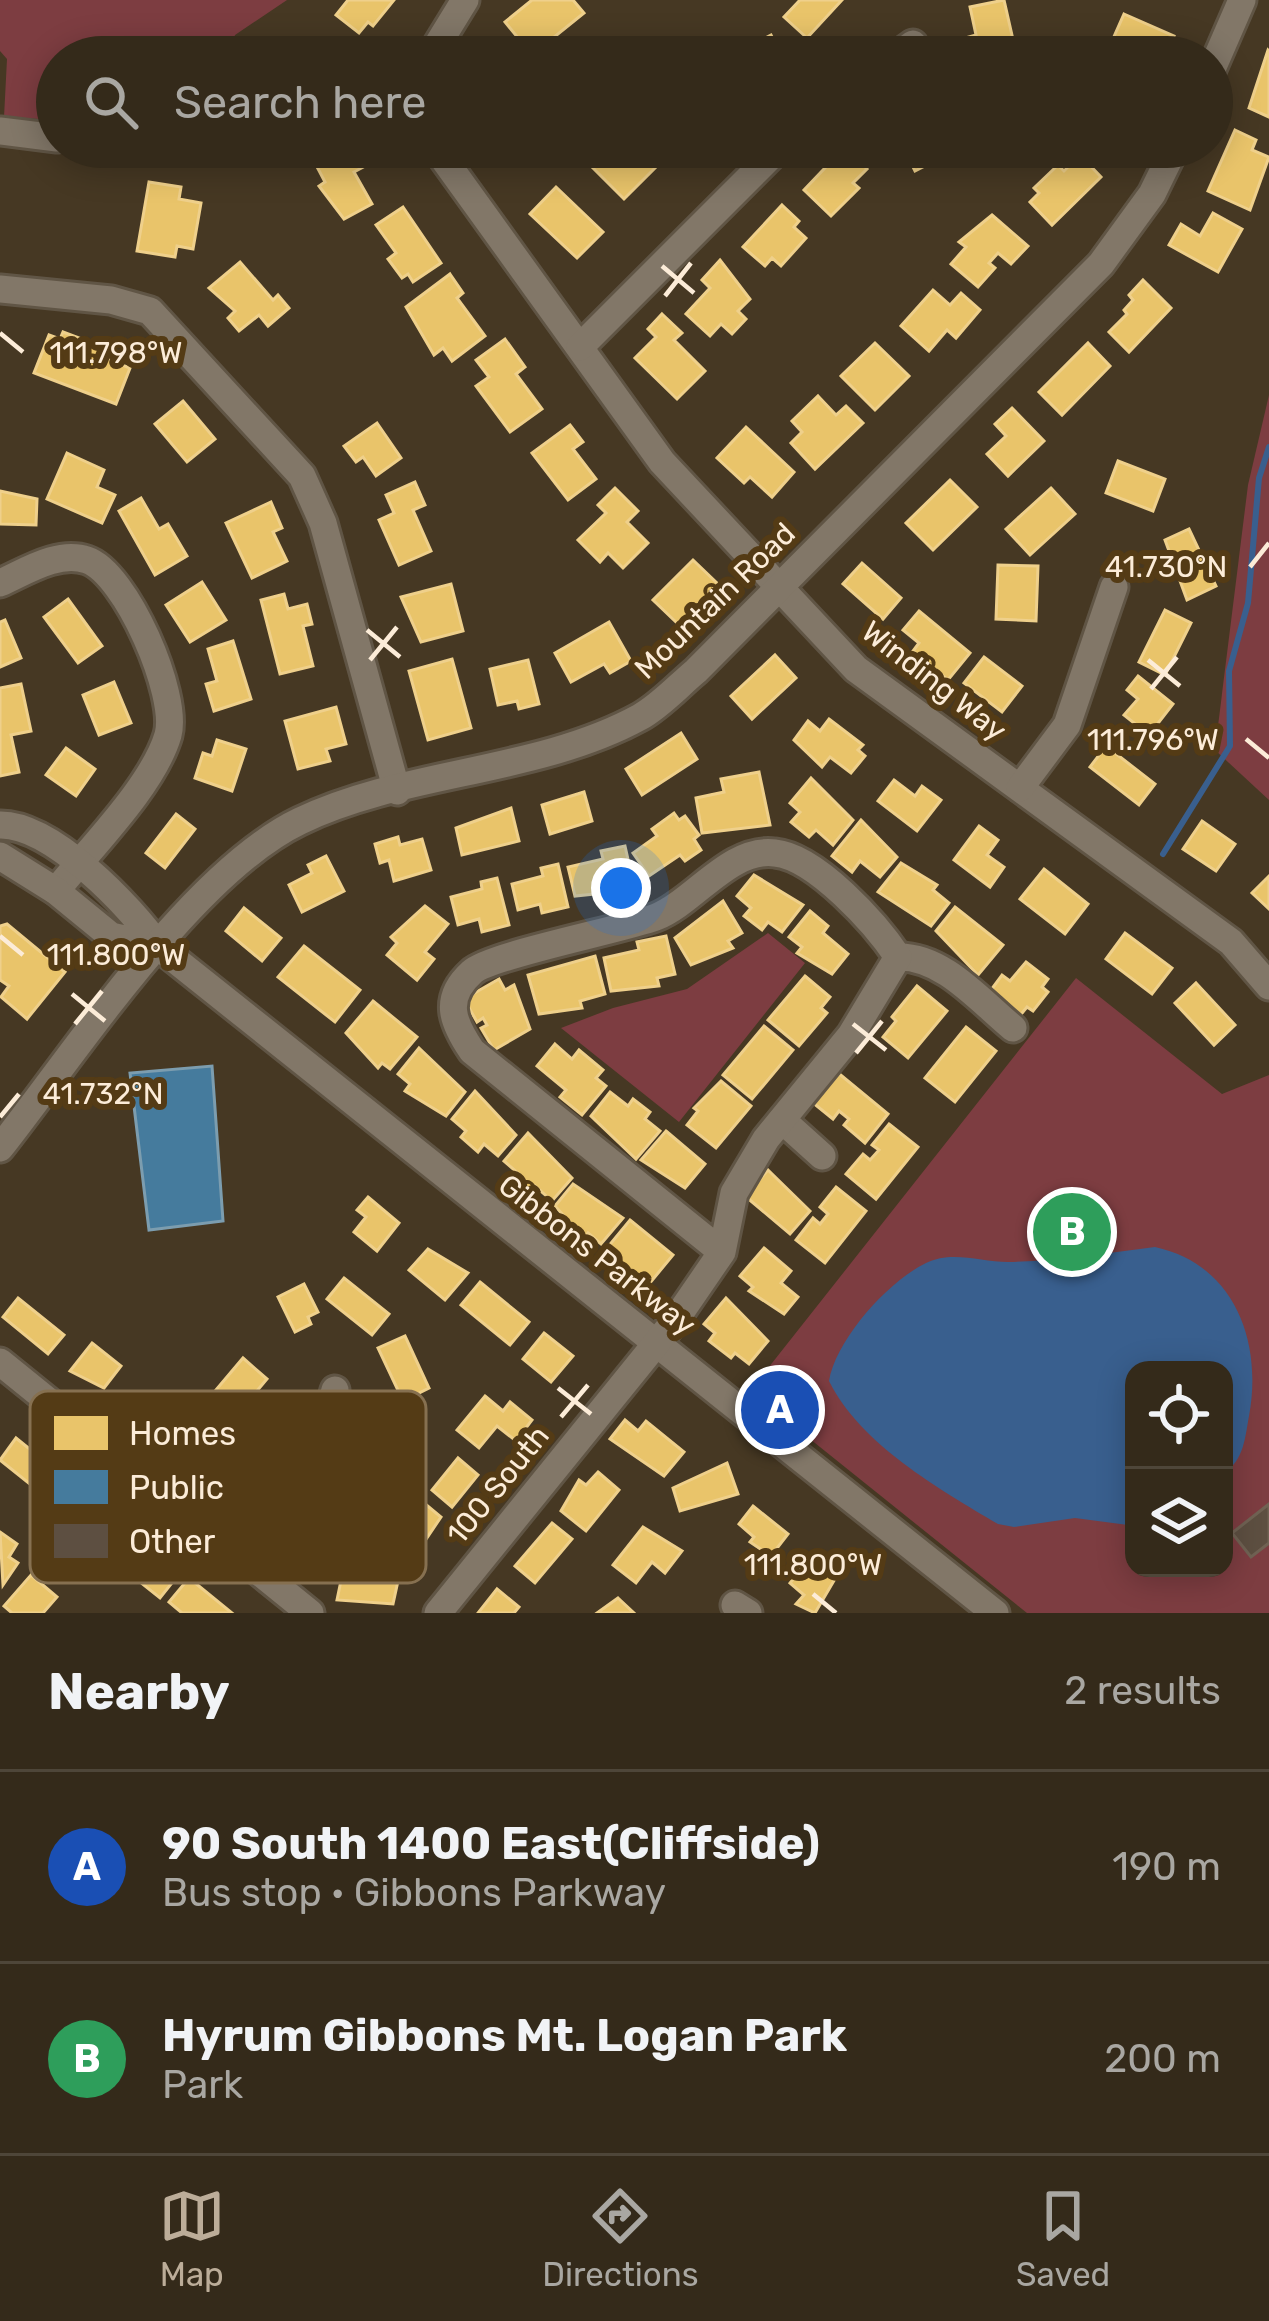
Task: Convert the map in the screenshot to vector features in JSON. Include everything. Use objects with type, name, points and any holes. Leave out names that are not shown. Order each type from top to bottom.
[{"type":"street","points":[[443,36],[465,0]]},
{"type":"street","points":[[1226,36],[1242,0]]},
{"type":"street","points":[[0,130],[36,135]]},
{"type":"street","name":"Winding Way","points":[[450,168],[662,462],[856,670],[1231,942],[1269,986]]},
{"type":"street","points":[[580,347],[760,168]]},
{"type":"street","name":"Mountain Road","points":[[0,1148],[190,907],[257,846],[302,820],[585,741],[643,716],[780,586],[1101,264],[1152,194],[1165,168]]},
{"type":"street","points":[[0,289],[111,300],[150,311],[302,476],[323,523],[397,791]]},
{"type":"street","points":[[0,583],[49,560],[86,559],[114,579],[169,688],[170,731],[155,764],[56,891]]},
{"type":"street","points":[[1020,788],[1066,725],[1114,587]]},
{"type":"street","points":[[0,825],[46,839],[133,910],[159,947]]},
{"type":"street","points":[[775,853],[803,863],[869,918],[898,957],[866,1013],[782,1120],[734,1193],[722,1252],[472,1051],[451,1020],[453,998],[474,969],[660,916],[748,856],[775,853]]},
{"type":"street","points":[[0,856],[56,891],[111,936],[159,947]]},
{"type":"street","name":"Gibbons Parkway","points":[[159,947],[990,1612]]},
{"type":"street","points":[[898,957],[920,957],[941,969],[1013,1028]]},
{"type":"street","points":[[782,1120],[822,1156]]},
{"type":"street","name":"100 South","points":[[438,1613],[656,1343],[722,1252]]},
{"type":"street","points":[[0,1362],[36,1391]]},
{"type":"street","points":[[273,1583],[310,1613]]},
{"type":"shaded area","points":[[0,0],[287,0],[235,36],[36,36],[36,119],[4,117],[7,59],[0,51]]},
{"type":"shaded area","points":[[1269,395],[1269,800],[1215,750],[1248,485]]},
{"type":"shaded area","points":[[768,933],[805,963],[679,1122],[561,1028],[613,1008],[687,989]]},
{"type":"shaded area","points":[[1076,978],[1222,1094],[1269,1075],[1269,1613],[1027,1613],[750,1391]]},
{"type":"water","points":[[1155,1247],[1182,1256],[1223,1288],[1237,1310],[1251,1360],[1249,1416],[1236,1462],[1233,1465],[1233,1361],[1125,1361],[1125,1525],[1075,1518],[1014,1527],[998,1524],[903,1463],[843,1404],[829,1381],[842,1348],[866,1314],[911,1272],[936,1259],[956,1257],[1045,1260]]},
{"type":"building: Homes","points":[[348,0],[394,0],[373,26],[368,22],[359,33],[336,15]]},
{"type":"building: Homes","points":[[532,0],[573,0],[584,13],[556,36],[516,36],[505,22]]},
{"type":"building: Homes","points":[[800,0],[842,0],[809,36],[784,17]]},
{"type":"building: Homes","points":[[1004,0],[1012,36],[972,36],[976,35],[970,7]]},
{"type":"building: Homes","points":[[1124,14],[1174,36],[1114,36]]},
{"type":"building: Homes","points":[[1269,51],[1269,117],[1249,108]]},
{"type":"building: Homes","points":[[1235,130],[1256,140],[1252,150],[1269,157],[1250,210],[1208,191],[1218,168],[1233,168]]},
{"type":"building: Homes","points":[[318,168],[362,168],[354,172],[372,204],[344,219],[319,186],[325,182]]},
{"type":"building: Homes","points":[[593,168],[655,168],[624,199]]},
{"type":"building: Homes","points":[[825,168],[867,169],[853,183],[859,188],[831,216],[804,190]]},
{"type":"building: Homes","points":[[1055,168],[1092,168],[1101,177],[1052,225],[1030,202],[1039,193],[1034,188]]},
{"type":"building: Homes","points":[[149,182],[181,187],[179,199],[201,203],[193,249],[177,246],[175,257],[137,251]]},
{"type":"building: Homes","points":[[556,187],[603,232],[577,258],[530,214]]},
{"type":"building: Homes","points":[[782,205],[799,221],[794,227],[806,238],[781,266],[772,258],[765,266],[743,247]]},
{"type":"building: Homes","points":[[403,207],[441,263],[413,282],[408,274],[402,278],[388,259],[396,253],[376,225]]},
{"type":"building: Homes","points":[[1213,213],[1242,229],[1218,272],[1169,245],[1181,224],[1200,236]]},
{"type":"building: Homes","points":[[992,215],[1028,246],[1011,264],[998,253],[989,263],[995,268],[978,287],[951,264],[966,247],[959,242]]},
{"type":"building: Homes","points":[[720,260],[750,299],[738,311],[746,319],[732,334],[721,324],[710,336],[686,314],[710,288],[702,280]]},
{"type":"building: Homes","points":[[240,262],[273,300],[278,295],[289,308],[268,326],[259,315],[239,331],[228,318],[235,311],[209,288]]},
{"type":"building: Homes","points":[[450,274],[463,293],[457,298],[485,336],[452,361],[443,348],[434,355],[406,307]]},
{"type":"building: Homes","points":[[1143,280],[1171,308],[1129,352],[1109,332],[1127,314],[1124,310],[1133,300],[1129,295]]},
{"type":"building: Homes","points":[[933,290],[950,305],[961,293],[980,310],[956,338],[947,330],[929,351],[901,326]]},
{"type":"building: Homes","points":[[662,314],[682,333],[674,340],[705,371],[677,399],[635,358],[656,337],[648,329]]},
{"type":"building: Homes","points":[[63,332],[111,350],[107,359],[130,368],[116,404],[34,373],[49,335],[60,339]]},
{"type":"building: Homes","points":[[505,339],[525,367],[516,374],[542,409],[510,432],[476,386],[489,377],[476,360]]},
{"type":"building: Homes","points":[[875,343],[909,376],[875,410],[841,376]]},
{"type":"building: Homes","points":[[1088,343],[1110,366],[1062,415],[1039,392]]},
{"type":"building: Homes","points":[[818,396],[836,415],[846,406],[863,423],[815,469],[791,443],[802,432],[792,421]]},
{"type":"building: Homes","points":[[183,401],[215,439],[187,462],[155,424]]},
{"type":"building: Homes","points":[[1012,408],[1044,441],[1008,476],[987,454],[1006,436],[995,424]]},
{"type":"building: Homes","points":[[377,423],[401,458],[376,476],[363,457],[356,462],[344,446]]},
{"type":"building: Homes","points":[[570,425],[583,442],[573,449],[596,479],[568,500],[532,453]]},
{"type":"building: Homes","points":[[746,427],[794,472],[772,497],[750,477],[744,483],[717,458]]},
{"type":"building: Homes","points":[[67,453],[104,470],[97,487],[115,495],[102,523],[47,499]]},
{"type":"building: Homes","points":[[1118,461],[1165,479],[1153,511],[1106,493]]},
{"type":"building: Homes","points":[[950,480],[977,507],[933,550],[906,523]]},
{"type":"building: Homes","points":[[415,482],[425,505],[413,510],[431,551],[399,565],[379,520],[394,513],[386,495]]},
{"type":"building: Homes","points":[[615,488],[638,511],[627,522],[648,543],[623,568],[608,553],[600,562],[578,540],[606,513],[598,505]]},
{"type":"building: Homes","points":[[1051,488],[1075,514],[1030,555],[1006,529]]},
{"type":"building: Homes","points":[[0,491],[37,499],[36,525],[0,524]]},
{"type":"building: Homes","points":[[141,498],[159,529],[168,524],[187,556],[155,575],[119,511]]},
{"type":"building: Homes","points":[[271,502],[282,528],[273,532],[287,561],[252,578],[226,523]]},
{"type":"building: Homes","points":[[1189,529],[1216,586],[1187,600],[1165,540]]},
{"type":"building: Homes","points":[[693,560],[718,584],[678,624],[653,600]]},
{"type":"building: Homes","points":[[862,563],[901,598],[883,619],[843,584]]},
{"type":"building: Homes","points":[[998,565],[1038,566],[1036,621],[996,619]]},
{"type":"building: Homes","points":[[202,582],[226,620],[190,642],[166,605]]},
{"type":"building: Homes","points":[[451,584],[463,631],[421,642],[401,597]]},
{"type":"building: Homes","points":[[284,594],[288,609],[307,604],[312,624],[303,626],[313,666],[280,674],[261,600]]},
{"type":"building: Homes","points":[[68,599],[102,646],[78,663],[44,617]]},
{"type":"building: Homes","points":[[1165,610],[1191,623],[1165,675],[1139,662]]},
{"type":"building: Homes","points":[[919,611],[970,653],[948,680],[913,651],[919,643],[903,630]]},
{"type":"building: Homes","points":[[5,620],[21,658],[0,667],[0,622]]},
{"type":"building: Homes","points":[[609,622],[631,661],[610,673],[604,664],[571,682],[555,653]]},
{"type":"building: Homes","points":[[233,641],[251,699],[214,711],[206,684],[217,681],[208,649]]},
{"type":"building: Homes","points":[[775,655],[796,678],[752,719],[731,696]]},
{"type":"building: Homes","points":[[984,657],[1022,686],[1002,712],[964,683]]},
{"type":"building: Homes","points":[[452,659],[471,728],[428,740],[409,671]]},
{"type":"building: Homes","points":[[528,660],[539,704],[519,709],[517,701],[498,705],[490,669]]},
{"type":"building: Homes","points":[[1138,676],[1173,704],[1149,735],[1124,715],[1138,699],[1127,690]]},
{"type":"building: Homes","points":[[114,682],[131,723],[99,735],[83,695]]},
{"type":"building: Homes","points":[[21,684],[31,731],[11,735],[19,772],[0,776],[0,688]]},
{"type":"building: Homes","points":[[336,707],[346,744],[326,749],[330,761],[298,769],[285,721]]},
{"type":"building: Homes","points":[[829,719],[863,745],[858,750],[865,756],[851,773],[830,757],[822,767],[794,740],[808,721],[820,731]]},
{"type":"building: Homes","points":[[681,733],[697,759],[642,795],[626,769]]},
{"type":"building: Homes","points":[[217,740],[246,749],[232,791],[195,778],[203,753],[212,756]]},
{"type":"building: Homes","points":[[1106,746],[1155,784],[1139,805],[1090,767]]},
{"type":"building: Homes","points":[[66,748],[95,769],[76,796],[46,775]]},
{"type":"building: Homes","points":[[759,772],[770,825],[702,833],[696,798],[724,792],[721,779]]},
{"type":"building: Homes","points":[[811,778],[853,820],[833,845],[816,830],[809,837],[791,822],[800,812],[790,803]]},
{"type":"building: Homes","points":[[894,780],[915,796],[922,786],[941,800],[917,831],[878,801]]},
{"type":"building: Homes","points":[[584,792],[592,821],[550,834],[542,805]]},
{"type":"building: Homes","points":[[511,808],[519,841],[462,855],[456,828]]},
{"type":"building: Homes","points":[[674,813],[679,820],[685,816],[699,835],[694,839],[701,850],[685,861],[680,855],[649,876],[633,853],[657,836],[652,829]]},
{"type":"building: Homes","points":[[176,814],[195,829],[165,868],[146,853]]},
{"type":"building: Homes","points":[[861,820],[897,857],[880,877],[860,861],[852,872],[832,856]]},
{"type":"building: Homes","points":[[1202,821],[1235,844],[1216,871],[1183,849]]},
{"type":"building: Homes","points":[[979,826],[998,840],[987,855],[1004,867],[990,887],[954,860]]},
{"type":"building: Homes","points":[[398,837],[400,845],[422,839],[431,870],[394,881],[389,860],[380,863],[375,844]]},
{"type":"building: Homes","points":[[625,846],[632,877],[621,879],[624,891],[575,896],[568,867],[603,859],[601,851]]},
{"type":"building: Homes","points":[[326,856],[344,891],[302,912],[289,885],[312,873],[308,865]]},
{"type":"building: Homes","points":[[901,863],[937,885],[933,890],[949,903],[931,926],[878,892]]},
{"type":"building: Homes","points":[[558,864],[568,907],[542,913],[540,904],[518,910],[512,884],[543,876],[541,868]]},
{"type":"building: Homes","points":[[1044,869],[1088,904],[1065,934],[1020,899]]},
{"type":"building: Homes","points":[[754,875],[803,905],[782,932],[768,922],[762,930],[744,916],[751,908],[737,896]]},
{"type":"building: Homes","points":[[1269,876],[1269,909],[1252,893]]},
{"type":"building: Homes","points":[[497,878],[509,925],[482,932],[479,919],[458,925],[451,897],[482,889],[481,882]]},
{"type":"building: Homes","points":[[723,901],[742,933],[728,941],[733,948],[691,965],[675,938]]},
{"type":"building: Homes","points":[[425,906],[448,924],[425,952],[434,959],[417,980],[387,955],[397,943],[391,937]]},
{"type":"building: Homes","points":[[955,907],[1003,945],[978,975],[936,931]]},
{"type":"building: Homes","points":[[244,908],[281,938],[262,961],[226,931]]},
{"type":"building: Homes","points":[[810,911],[828,926],[823,933],[848,954],[832,974],[797,953],[802,947],[789,937]]},
{"type":"building: Homes","points":[[7,924],[65,972],[27,1019],[1,997],[9,986],[0,980],[0,926]]},
{"type":"building: Homes","points":[[1125,933],[1172,968],[1152,994],[1106,959]]},
{"type":"building: Homes","points":[[666,936],[675,974],[657,978],[659,986],[611,991],[604,958],[639,950],[637,942]]},
{"type":"building: Homes","points":[[304,946],[360,990],[335,1022],[278,977]]},
{"type":"building: Homes","points":[[595,956],[605,994],[580,1001],[582,1008],[539,1014],[528,975]]},
{"type":"building: Homes","points":[[1026,962],[1048,979],[1042,987],[1048,992],[1033,1011],[1027,1007],[1018,1018],[988,994],[1002,975],[1010,981]]},
{"type":"building: Homes","points":[[805,976],[830,997],[821,1008],[827,1013],[799,1046],[768,1020]]},
{"type":"building: Homes","points":[[499,979],[505,990],[514,985],[530,1029],[494,1050],[481,1028],[487,1025],[483,1018],[477,1022],[464,999]]},
{"type":"building: Homes","points":[[1196,983],[1235,1025],[1214,1045],[1175,1003]]},
{"type":"building: Homes","points":[[917,986],[947,1011],[908,1058],[883,1037],[896,1021],[892,1017]]},
{"type":"building: Homes","points":[[373,1001],[417,1037],[390,1069],[382,1063],[378,1068],[346,1033]]},
{"type":"building: Homes","points":[[764,1026],[793,1050],[752,1099],[723,1075]]},
{"type":"building: Homes","points":[[966,1027],[996,1051],[955,1102],[925,1078]]},
{"type":"building: Homes","points":[[555,1044],[572,1059],[579,1050],[603,1070],[596,1078],[606,1086],[582,1115],[560,1097],[566,1090],[537,1066]]},
{"type":"building: Homes","points":[[419,1048],[465,1092],[446,1116],[405,1091],[410,1084],[398,1074]]},
{"type":"building: Homes","points":[[837,1072],[888,1114],[865,1143],[844,1125],[849,1119],[839,1111],[833,1119],[812,1102]]},
{"type":"building: Homes","points":[[721,1081],[751,1106],[716,1148],[687,1125],[698,1111],[694,1108]]},
{"type":"building: Homes","points":[[475,1091],[516,1135],[498,1156],[484,1144],[478,1152],[461,1137],[466,1131],[452,1119]]},
{"type":"building: Homes","points":[[610,1092],[628,1106],[633,1099],[650,1112],[645,1119],[660,1131],[636,1159],[591,1116]]},
{"type":"building: Homes","points":[[889,1124],[918,1147],[876,1199],[846,1174],[863,1154],[870,1160],[879,1150],[872,1145]]},
{"type":"building: Homes","points":[[666,1131],[705,1164],[685,1188],[641,1160]]},
{"type":"building: Homes","points":[[528,1133],[572,1178],[552,1201],[535,1186],[529,1193],[513,1180],[519,1174],[504,1161]]},
{"type":"building: Homes","points":[[768,1170],[810,1211],[790,1234],[745,1196]]},
{"type":"building: Homes","points":[[573,1184],[623,1218],[601,1244],[588,1233],[584,1238],[555,1206]]},
{"type":"building: Homes","points":[[836,1187],[866,1211],[825,1263],[796,1240],[813,1218],[820,1224],[828,1214],[820,1207]]},
{"type":"building: Homes","points":[[368,1197],[399,1223],[377,1251],[354,1232],[366,1217],[357,1210]]},
{"type":"building: Homes","points":[[630,1220],[673,1255],[649,1284],[615,1264],[620,1258],[607,1248]]},
{"type":"building: Homes","points":[[764,1248],[791,1271],[781,1283],[798,1297],[784,1314],[749,1291],[753,1287],[740,1276]]},
{"type":"building: Homes","points":[[428,1249],[468,1273],[445,1300],[409,1270]]},
{"type":"building: Homes","points":[[344,1278],[389,1314],[372,1335],[327,1299]]},
{"type":"building: Homes","points":[[480,1282],[529,1322],[510,1345],[461,1305]]},
{"type":"building: Homes","points":[[304,1284],[318,1312],[308,1317],[311,1324],[295,1332],[278,1297]]},
{"type":"building: Homes","points":[[18,1298],[64,1335],[48,1354],[3,1317]]},
{"type":"building: Homes","points":[[726,1298],[768,1341],[749,1364],[735,1353],[731,1358],[709,1341],[715,1333],[704,1324]]},
{"type":"building: Homes","points":[[544,1333],[573,1356],[551,1382],[523,1359]]},
{"type":"building: Homes","points":[[405,1336],[429,1388],[398,1391],[378,1348]]},
{"type":"building: Homes","points":[[92,1343],[121,1366],[104,1388],[70,1371]]},
{"type":"building: Homes","points":[[243,1358],[267,1379],[257,1391],[215,1391]]},
{"type":"building: Homes","points":[[485,1396],[503,1411],[510,1402],[532,1420],[516,1441],[497,1426],[479,1448],[457,1430]]},
{"type":"building: Homes","points":[[625,1420],[638,1431],[646,1421],[684,1452],[664,1476],[610,1439]]},
{"type":"building: Homes","points":[[16,1438],[30,1449],[30,1484],[0,1460]]},
{"type":"building: Homes","points":[[458,1458],[478,1475],[452,1507],[432,1490]]},
{"type":"building: Homes","points":[[727,1463],[738,1494],[680,1511],[673,1488]]},
{"type":"building: Homes","points":[[598,1472],[619,1490],[586,1531],[561,1511],[579,1480],[586,1485]]},
{"type":"building: Homes","points":[[426,1505],[441,1517],[426,1539]]},
{"type":"building: Homes","points":[[753,1506],[788,1534],[771,1556],[750,1542],[754,1537],[739,1524]]},
{"type":"building: Homes","points":[[552,1523],[572,1539],[535,1583],[515,1566]]},
{"type":"building: Homes","points":[[643,1527],[682,1551],[665,1573],[652,1562],[636,1583],[613,1565]]},
{"type":"building: Homes","points":[[0,1532],[17,1544],[9,1557],[18,1563],[3,1585]]},
{"type":"building: Homes","points":[[809,1559],[835,1579],[815,1613],[796,1604],[804,1595],[790,1583]]},
{"type":"building: Homes","points":[[30,1576],[30,1583],[40,1583],[57,1597],[43,1613],[12,1613],[4,1606]]},
{"type":"building: Homes","points":[[141,1583],[172,1583],[160,1598]]},
{"type":"building: Homes","points":[[185,1583],[195,1583],[232,1613],[182,1613],[169,1602]]},
{"type":"building: Homes","points":[[341,1583],[398,1583],[393,1604],[337,1600]]},
{"type":"building: Homes","points":[[497,1589],[519,1607],[514,1613],[478,1613]]},
{"type":"building: Homes","points":[[618,1598],[634,1613],[597,1613]]},
{"type":"building: Public","points":[[212,1066],[223,1221],[149,1230],[130,1073]]},
{"type":"building: Other","points":[[1269,1504],[1269,1543],[1251,1557],[1233,1532]]},
{"type":"waterway","points":[[1163,854],[1230,746],[1229,671],[1248,603],[1259,478],[1269,447]]},
{"type":"place","name":"Hyrum Gibbons Mt. Logan Park","points":[[1072,1232]]},
{"type":"place","name":"90 South 1400 East(Cliffside)","points":[[780,1410]]}]
